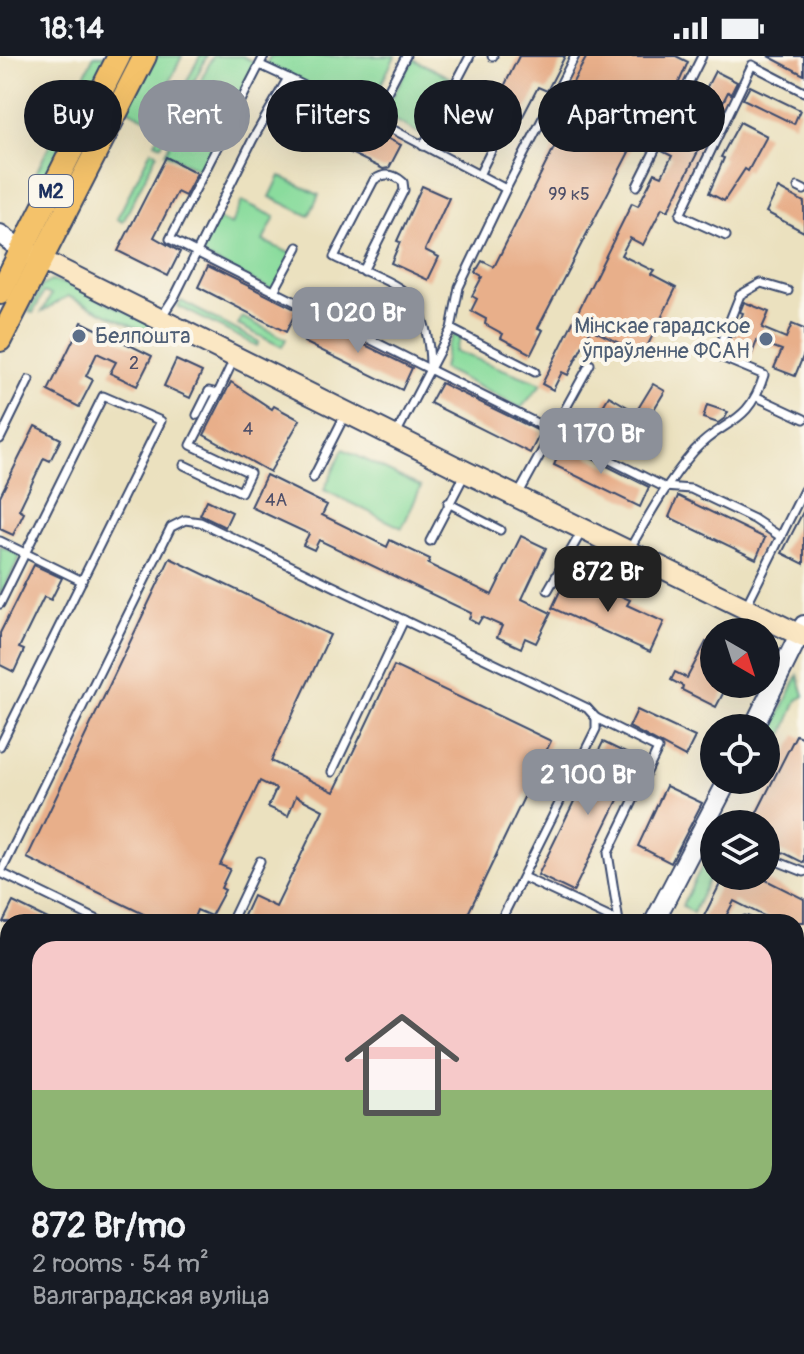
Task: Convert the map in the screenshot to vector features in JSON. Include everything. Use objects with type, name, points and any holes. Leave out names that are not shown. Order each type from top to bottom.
[{"type":"main road","name":"М2","points":[[0,293],[119,56]]},
{"type":"main road","name":"М2","points":[[0,340],[21,252],[145,56]]},
{"type":"main road","points":[[21,252],[161,318],[745,608],[802,632]]},
{"type":"street","points":[[0,234],[21,252]]},
{"type":"street","points":[[760,714],[802,632]]},
{"type":"street","points":[[659,914],[700,847]]},
{"type":"lane","points":[[264,56],[170,239],[664,487],[691,489],[754,519],[781,537]]},
{"type":"lane","points":[[393,80],[406,56]]},
{"type":"lane","points":[[457,80],[470,56]]},
{"type":"lane","points":[[395,436],[451,329],[459,287],[575,56]]},
{"type":"lane","points":[[637,186],[702,56]]},
{"type":"lane","points":[[260,65],[292,80]]},
{"type":"lane","points":[[726,236],[680,215],[752,65],[804,92]]},
{"type":"lane","points":[[161,318],[253,139],[288,78]]},
{"type":"lane","points":[[435,152],[506,189]]},
{"type":"lane","points":[[479,175],[490,152]]},
{"type":"lane","points":[[363,271],[404,190],[403,182],[396,176],[380,176],[374,180],[334,257],[406,293],[416,304],[430,348],[430,369]]},
{"type":"lane","points":[[274,291],[298,247]]},
{"type":"lane","points":[[629,551],[664,487],[697,448],[743,415],[757,397],[764,375],[716,355],[740,295],[761,283],[788,291]]},
{"type":"lane","points":[[451,329],[535,372]]},
{"type":"lane","points":[[184,465],[241,492],[250,473],[191,445],[236,356]]},
{"type":"lane","points":[[517,497],[590,364]]},
{"type":"lane","points":[[0,439],[29,380]]},
{"type":"lane","points":[[197,415],[209,391],[218,393]]},
{"type":"lane","points":[[0,604],[103,396],[161,421],[0,746]]},
{"type":"lane","points":[[757,397],[804,419]]},
{"type":"lane","points":[[313,478],[347,411]]},
{"type":"lane","points":[[430,541],[466,472]]},
{"type":"lane","points":[[745,608],[804,490]]},
{"type":"lane","points":[[448,503],[500,530]]},
{"type":"lane","points":[[85,914],[0,873],[171,527],[185,520],[200,522],[587,708],[596,718],[658,749],[608,853],[618,914]]},
{"type":"lane","points":[[548,590],[583,529]]},
{"type":"lane","points":[[0,541],[82,581]]},
{"type":"lane","points":[[332,772],[404,620]]},
{"type":"lane","points":[[504,914],[596,729],[596,718]]},
{"type":"lane","points":[[235,914],[260,861]]},
{"type":"lane","points":[[780,863],[804,872]]},
{"type":"lane","points":[[523,877],[602,914]]},
{"type":"green space","points":[[94,56],[108,56],[96,80],[82,80]]},
{"type":"green space","points":[[154,56],[182,56],[170,80],[142,80]]},
{"type":"green space","points":[[200,56],[207,56],[195,80],[187,80]]},
{"type":"green space","points":[[213,56],[242,56],[260,65],[250,84],[250,80],[201,80]]},
{"type":"green space","points":[[270,56],[395,56],[383,80],[299,80],[266,64]]},
{"type":"green space","points":[[413,59],[454,80],[414,80],[414,131],[398,122],[398,86]]},
{"type":"green space","points":[[138,87],[138,115],[127,109]]},
{"type":"green space","points":[[46,152],[59,152],[43,184],[33,179]]},
{"type":"green space","points":[[150,152],[157,153],[123,222],[117,219]]},
{"type":"green space","points":[[165,152],[214,152],[203,172]]},
{"type":"green space","points":[[280,176],[319,195],[309,216],[270,197]]},
{"type":"green space","points":[[242,201],[275,217],[263,241],[294,255],[274,291],[196,252],[213,217],[231,225]]},
{"type":"green space","points":[[51,281],[68,284],[164,329],[159,338],[68,296],[42,312],[51,295],[44,292],[33,313],[29,312],[42,286]]},
{"type":"green space","points":[[181,301],[259,342],[257,346],[178,306]]},
{"type":"green space","points":[[242,317],[286,339],[282,347],[238,325]]},
{"type":"green space","points":[[454,334],[461,337],[455,351],[542,384],[521,408],[443,369],[447,347]]},
{"type":"green space","points":[[343,449],[421,487],[402,528],[324,490]]},
{"type":"green space","points":[[0,546],[21,555],[0,596]]},
{"type":"green space","points":[[798,675],[804,696],[797,700],[783,735],[780,734],[780,714]]},
{"type":"green space","points":[[700,870],[700,890],[704,890],[693,913],[682,906]]},
{"type":"building","points":[[519,56],[565,56],[553,80],[538,80],[538,87],[522,118],[522,80],[507,80]]},
{"type":"building","points":[[587,56],[676,56],[688,62],[680,80],[574,80]]},
{"type":"building","points":[[768,56],[804,56],[804,75]]},
{"type":"building","points":[[715,71],[737,82],[731,94],[728,92],[725,98],[725,80],[710,80]]},
{"type":"building","points":[[750,86],[800,110],[794,124],[743,99]]},
{"type":"building","points":[[740,122],[767,136],[748,171],[745,169],[724,201],[709,193],[725,150]]},
{"type":"building","points":[[348,152],[397,152],[389,168],[383,169]]},
{"type":"building","points":[[552,152],[629,152],[538,328],[543,330],[531,354],[501,338],[503,334],[471,311],[477,299],[472,296],[482,277],[475,273],[482,261],[494,267]]},
{"type":"building","points":[[664,152],[698,152],[668,211],[662,208],[643,245],[630,238],[621,255],[654,271],[651,275],[676,288],[643,355],[591,329],[568,375],[562,372],[553,390],[542,384],[632,203],[638,206],[655,173],[662,176],[672,156]]},
{"type":"building","points":[[166,157],[197,173],[185,196],[177,192],[154,237],[180,252],[168,276],[118,251]]},
{"type":"building","points":[[422,186],[449,198],[425,250],[439,257],[428,280],[391,263],[400,242],[397,241]]},
{"type":"building","points":[[778,188],[804,202],[804,232],[766,212]]},
{"type":"building","points":[[208,266],[297,310],[286,332],[198,287]]},
{"type":"building","name":"Мінскае гарадское ўпраўленне ФСАН","points":[[744,302],[769,312],[762,328],[786,338],[792,324],[804,329],[804,354],[795,376],[774,368],[782,350],[757,341],[751,356],[726,347],[731,335],[734,336]]},
{"type":"building","points":[[314,320],[412,368],[402,390],[304,342]]},
{"type":"building","points":[[82,322],[152,356],[137,386],[110,373],[116,362],[97,353],[86,376],[93,380],[79,407],[48,391]]},
{"type":"building","points":[[176,360],[202,372],[190,398],[164,386]]},
{"type":"building","points":[[231,382],[272,409],[274,406],[300,420],[270,472],[204,435]]},
{"type":"building","points":[[441,383],[541,432],[530,453],[430,403]]},
{"type":"building","points":[[653,384],[665,391],[642,429],[603,406],[609,396],[636,412]]},
{"type":"building","points":[[707,405],[728,412],[725,418],[718,423],[703,418]]},
{"type":"building","points":[[35,426],[61,439],[50,461],[44,458],[19,510],[24,513],[13,535],[0,529],[0,496]]},
{"type":"building","points":[[563,444],[649,487],[640,507],[554,465]]},
{"type":"building","points":[[266,475],[327,505],[322,515],[387,547],[390,540],[430,559],[428,564],[492,595],[521,536],[546,548],[522,599],[551,613],[536,643],[525,638],[521,648],[497,637],[502,626],[482,617],[478,624],[469,619],[471,613],[319,540],[314,550],[303,545],[309,534],[251,507]]},
{"type":"building","points":[[678,496],[765,538],[756,559],[669,517]]},
{"type":"building","points":[[207,500],[232,512],[225,527],[200,515]]},
{"type":"building","points":[[804,510],[804,564],[782,553]]},
{"type":"building","points":[[170,558],[330,635],[271,761],[334,792],[394,666],[551,741],[468,914],[245,914],[253,896],[276,907],[323,810],[296,796],[288,816],[268,807],[276,789],[260,781],[220,865],[230,869],[221,888],[225,890],[212,914],[197,910],[195,914],[143,914],[27,858]]},
{"type":"building","points":[[34,565],[62,578],[51,600],[44,597],[19,648],[24,650],[14,672],[0,665],[0,633]]},
{"type":"building","points":[[566,578],[601,594],[603,588],[630,600],[627,605],[664,622],[650,652],[552,608]]},
{"type":"building","points":[[700,653],[700,698],[721,698],[716,707],[682,690],[683,686],[671,680],[675,672],[687,678]]},
{"type":"building","points":[[637,710],[695,737],[685,757],[629,727]]},
{"type":"building","points":[[796,735],[804,738],[804,863],[780,851],[780,810],[758,810],[766,794],[780,794],[780,767]]},
{"type":"building","points":[[603,742],[638,759],[573,892],[538,875]]},
{"type":"building","points":[[666,786],[702,803],[671,863],[638,846]]},
{"type":"building","points":[[780,887],[804,899],[804,914],[760,914],[734,901],[727,914],[705,914],[717,890],[780,890]]},
{"type":"building","points":[[13,902],[38,914],[7,914]]},
{"type":"place","name":"Белпошта","points":[[79,336]]},
{"type":"place","name":"Мінскае гарадское ўпраўленне ФСАН","points":[[766,339]]}]
